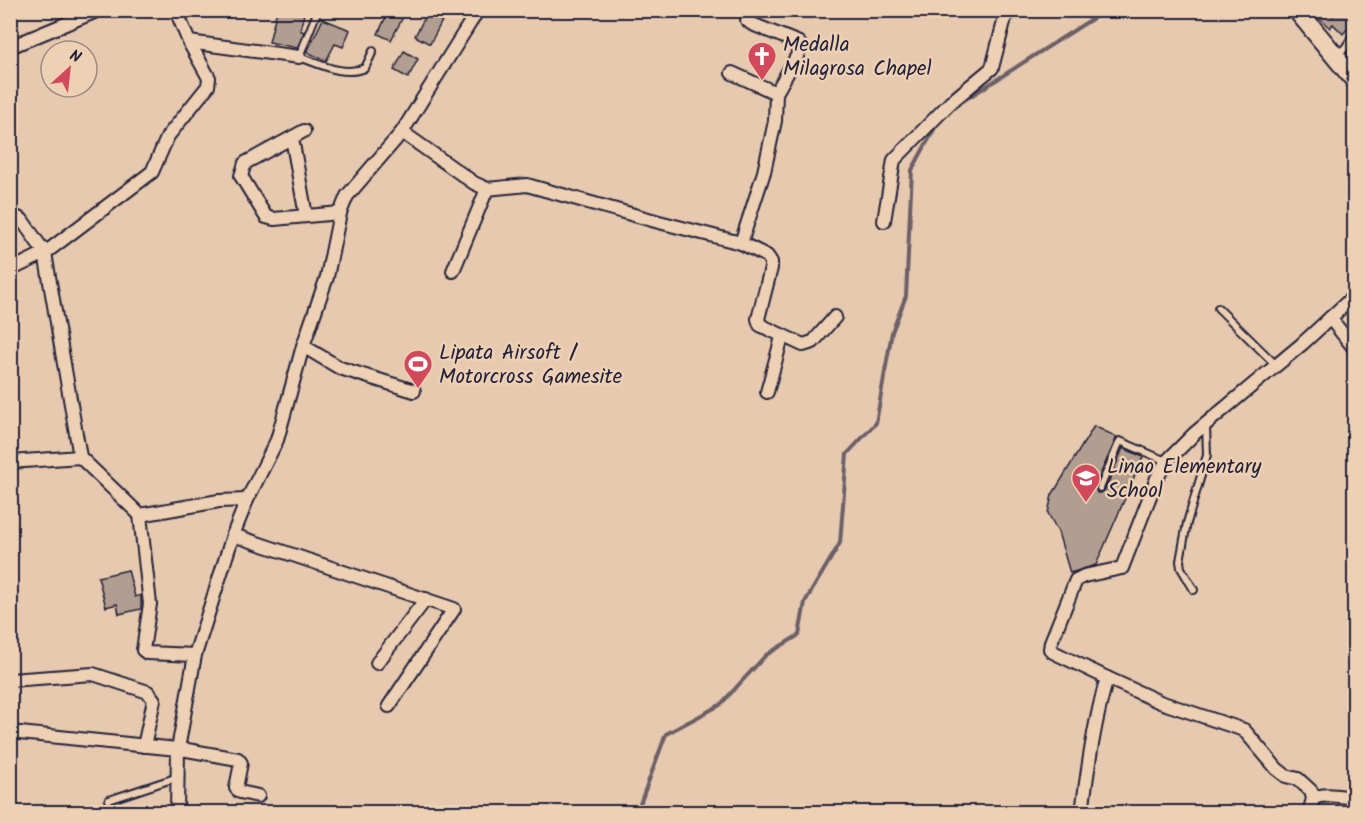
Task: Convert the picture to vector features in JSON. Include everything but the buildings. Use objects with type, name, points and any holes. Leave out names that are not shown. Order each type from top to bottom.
[{"type":"street","points":[[10,47],[99,10]]},
{"type":"street","points":[[10,270],[45,252],[152,172],[168,136],[208,83],[209,78],[189,42],[176,10]]},
{"type":"street","points":[[177,813],[178,749],[195,655],[247,500],[277,440],[303,346],[327,277],[340,213],[347,196],[402,132],[478,10]]},
{"type":"street","points":[[741,243],[764,172],[775,121],[776,93],[797,56],[800,45],[752,24],[747,20],[748,10]]},
{"type":"street","points":[[884,221],[894,160],[951,102],[992,68],[1007,10]]},
{"type":"street","points":[[1297,10],[1340,52],[1354,79]]},
{"type":"street","points":[[189,42],[299,57]]},
{"type":"street","points":[[732,73],[776,93]]},
{"type":"street","points":[[304,131],[245,163],[242,176],[266,217],[274,219],[340,213]]},
{"type":"street","points":[[402,132],[474,183],[487,189],[527,185],[741,243],[767,256],[771,262],[759,323],[762,327],[782,337],[803,345],[813,342],[835,317]]},
{"type":"street","points":[[292,138],[306,216]]},
{"type":"street","points":[[453,271],[487,189]]},
{"type":"street","points":[[10,214],[22,220],[45,252],[80,456],[140,515],[150,604],[143,650],[147,653],[195,655]]},
{"type":"street","points":[[1309,813],[1313,799],[1311,791],[1306,785],[1277,770],[1244,730],[1160,702],[1050,649],[1076,580],[1084,576],[1122,568],[1157,478],[1166,462],[1206,424],[1354,296]]},
{"type":"street","points":[[1330,318],[1354,348]]},
{"type":"street","points":[[767,392],[782,337]]},
{"type":"street","points":[[303,346],[340,368],[414,391]]},
{"type":"street","points":[[10,462],[80,456]]},
{"type":"street","points":[[140,515],[219,501],[247,500]]},
{"type":"street","points":[[234,535],[454,609],[389,706]]},
{"type":"street","points":[[376,663],[426,599]]},
{"type":"street","points":[[10,680],[93,674],[148,692],[154,700],[144,746]]},
{"type":"street","points":[[1082,813],[1090,749],[1107,678]]},
{"type":"street","points":[[10,732],[214,753],[240,760],[236,788],[240,792],[258,796]]},
{"type":"street","points":[[1313,799],[1317,796],[1354,798]]},
{"type":"lane","points":[[318,10],[299,57],[350,72],[365,69],[373,51]]},
{"type":"lane","points":[[1340,52],[1354,34]]},
{"type":"lane","points":[[1340,52],[1354,43]]},
{"type":"lane","points":[[1218,308],[1276,365]]},
{"type":"lane","points":[[1194,590],[1181,568],[1180,561],[1187,523],[1207,455],[1206,424]]},
{"type":"lane","points":[[1100,488],[1120,441],[1166,462]]},
{"type":"lane","points":[[109,801],[178,777]]},
{"type":"waterway","points":[[952,108],[1106,10]]},
{"type":"waterway","points":[[637,812],[666,734],[720,705],[766,655],[799,635],[805,602],[840,543],[847,454],[876,423],[892,332],[906,296],[912,170],[937,124]]},
{"type":"place","name":"Medalla Milagrosa Chapel","points":[[762,82]]},
{"type":"place","name":"Lipata Airsoft / Motorcross Gamesite","points":[[418,390]]},
{"type":"place","name":"Linao Elementary School","points":[[1086,504]]}]
